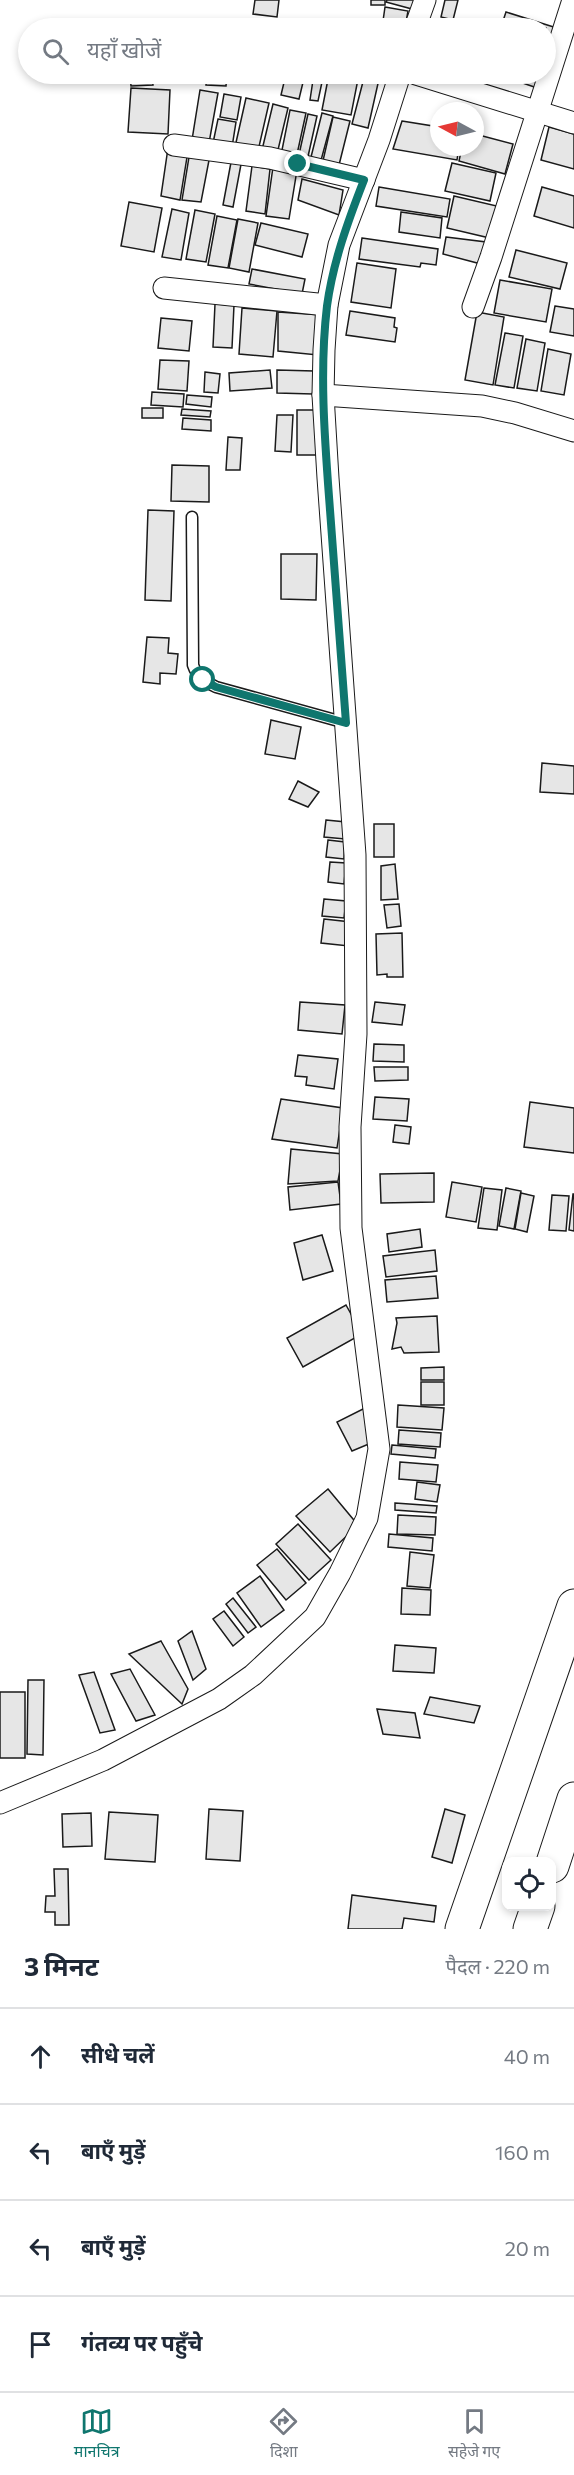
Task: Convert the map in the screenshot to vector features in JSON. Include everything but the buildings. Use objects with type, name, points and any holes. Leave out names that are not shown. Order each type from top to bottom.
[{"type":"highway","points":[[462,1929],[574,1606]]},
{"type":"highway","points":[[555,1857],[574,1799]]},
{"type":"highway","points":[[530,1929],[536,1911]]},
{"type":"street","points":[[419,18],[425,0]]},
{"type":"street","points":[[556,54],[573,0]]},
{"type":"street","points":[[1,1804],[103,1760],[219,1699],[253,1676],[315,1617],[340,1574],[367,1518],[380,1449],[351,1228],[350,1127],[356,1034],[355,855],[323,394],[327,305],[339,245],[397,84]]},
{"type":"street","points":[[436,84],[574,123]]},
{"type":"street","points":[[473,307],[547,84]]},
{"type":"street","points":[[174,145],[270,158],[364,180]]},
{"type":"street","points":[[164,288],[327,305]]},
{"type":"street","points":[[323,394],[482,406],[515,413],[574,431]]},
{"type":"lane","points":[[192,517],[193,664],[196,673],[216,687],[346,723]]},
{"type":"route","points":[[203,680],[216,687],[346,723],[323,394],[324,350],[327,305],[339,245],[364,180],[298,164]]}]
